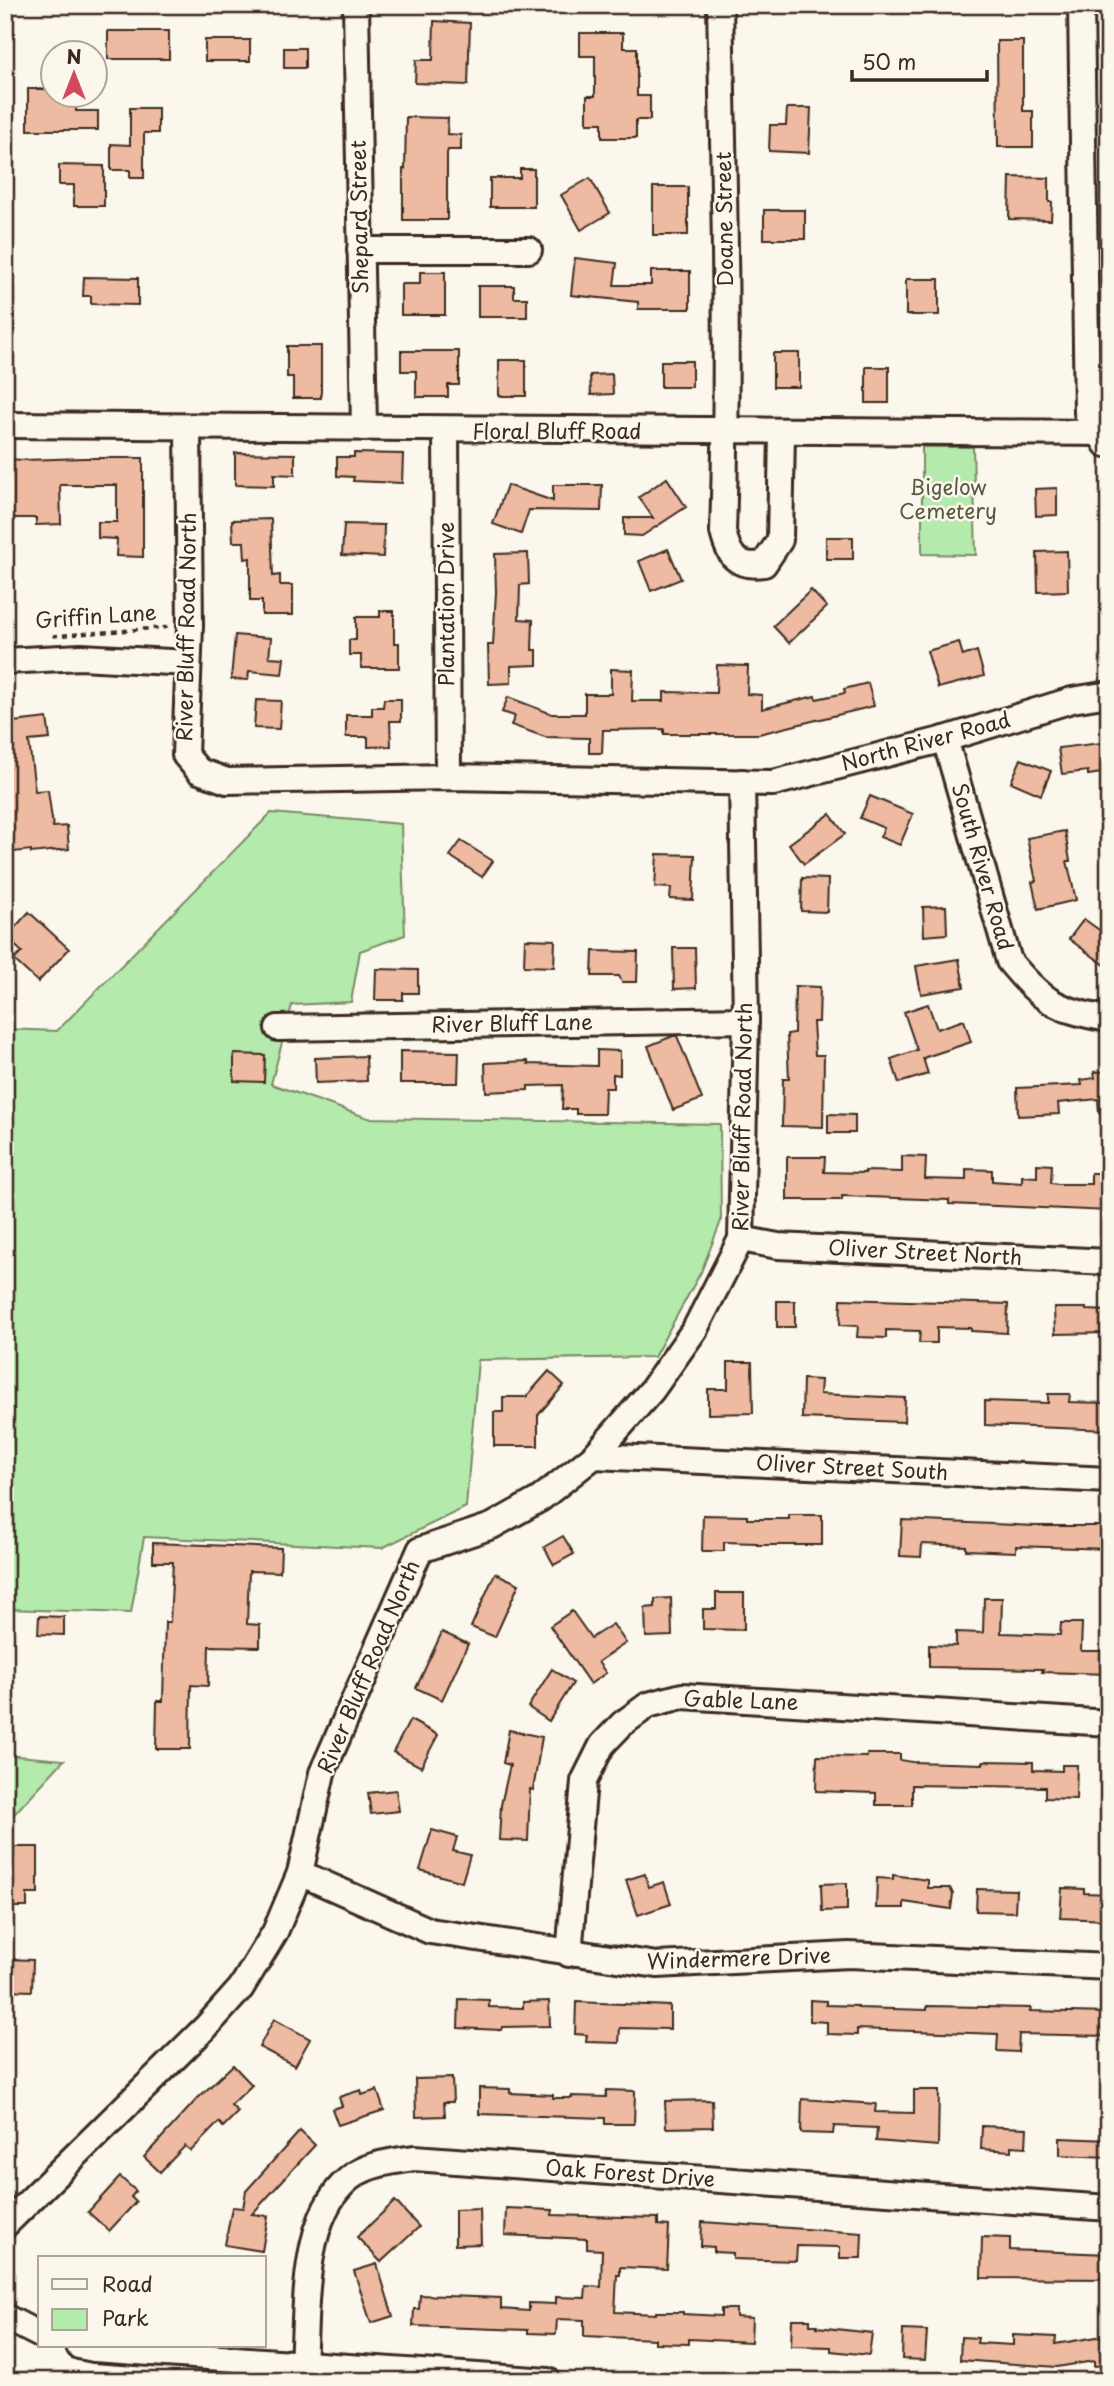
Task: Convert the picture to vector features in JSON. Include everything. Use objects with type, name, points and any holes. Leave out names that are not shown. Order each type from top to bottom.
[{"type":"street","name":"Shepard Street","points":[[356,5],[364,428]]},
{"type":"street","name":"Doane Street","points":[[720,5],[726,292],[723,532],[726,545],[734,558],[745,565],[764,564],[780,540],[782,433]]},
{"type":"street","points":[[1081,5],[1087,412],[1106,438]]},
{"type":"street","points":[[360,250],[529,250]]},
{"type":"street","name":"Floral Bluff Road","points":[[5,425],[1106,438]]},
{"type":"street","name":"River Bluff Road North","points":[[5,2225],[207,2026],[241,1988],[275,1932],[300,1873],[322,1773],[420,1549],[492,1526],[540,1499],[594,1456],[652,1390],[695,1329],[741,1239],[746,1020],[742,782],[448,777],[227,781],[199,772],[186,755],[190,626],[188,428]]},
{"type":"street","name":"Plantation Drive","points":[[446,431],[448,777]]},
{"type":"street","points":[[5,661],[81,657],[188,663]]},
{"type":"street","name":"North River Road","points":[[742,782],[773,783],[945,739],[1072,700],[1109,694]]},
{"type":"street","name":"South River Road","points":[[945,739],[1009,961],[1029,985],[1057,1007],[1109,1019]]},
{"type":"street","name":"River Bluff Lane","points":[[278,1028],[746,1020]]},
{"type":"street","name":"Oliver Street North","points":[[741,1239],[778,1246],[1109,1262]]},
{"type":"street","name":"Oliver Street South","points":[[594,1456],[1109,1480]]},
{"type":"street","name":"Gable Lane","points":[[569,1954],[584,1781],[602,1745],[622,1724],[648,1705],[681,1696],[1109,1723]]},
{"type":"street","name":"Windermere Drive","points":[[300,1873],[430,1931],[569,1954],[657,1965],[849,1955],[1109,1967]]},
{"type":"street","name":"Oak Forest Drive","points":[[303,2363],[310,2254],[322,2217],[336,2192],[357,2174],[382,2163],[414,2158],[1109,2208]]},
{"type":"street","points":[[5,2318],[38,2334]]},
{"type":"street","points":[[89,2348],[548,2381]]},
{"type":"path","name":"Griffin Lane","points":[[45,636],[190,626]]},
{"type":"green space","name":"Bigelow Cemetery","points":[[922,447],[973,447],[976,555],[922,554]]},
{"type":"green space","points":[[271,813],[401,824],[405,935],[360,951],[351,1002],[292,1005],[271,1084],[368,1118],[720,1124],[721,1221],[701,1272],[654,1357],[478,1360],[466,1507],[382,1548],[144,1537],[131,1613],[5,1609],[5,1029],[57,1031]]},
{"type":"green space","points":[[5,1755],[64,1760],[5,1824]]},
{"type":"building","points":[[434,21],[470,23],[468,85],[415,83],[416,60],[433,60]]},
{"type":"building","points":[[108,31],[169,31],[169,59],[108,59]]},
{"type":"building","points":[[580,33],[623,33],[623,48],[637,48],[637,96],[650,96],[650,120],[636,120],[636,138],[602,138],[602,123],[587,123],[587,96],[595,96],[595,56],[580,56]]},
{"type":"building","points":[[205,40],[250,40],[250,61],[205,61]]},
{"type":"building","points":[[997,41],[1023,41],[1023,111],[1033,111],[1033,147],[998,147]]},
{"type":"building","points":[[284,48],[305,48],[305,68],[284,68]]},
{"type":"building","points":[[28,89],[38,89],[38,108],[98,111],[98,130],[28,130]]},
{"type":"building","points":[[130,108],[158,108],[158,133],[144,133],[144,178],[130,178],[130,170],[111,170],[111,144],[130,145]]},
{"type":"building","points":[[787,108],[811,108],[809,153],[769,151],[770,125],[786,125]]},
{"type":"building","points":[[406,117],[448,118],[447,134],[461,135],[461,150],[448,150],[447,153],[447,220],[403,220]]},
{"type":"building","points":[[59,165],[104,166],[104,206],[74,206],[74,185],[59,185]]},
{"type":"building","points":[[520,169],[534,169],[534,207],[490,207],[490,178],[520,178]]},
{"type":"building","points":[[1010,177],[1049,178],[1051,220],[1009,219]]},
{"type":"building","points":[[590,178],[610,213],[581,230],[561,195]]},
{"type":"building","points":[[653,187],[688,187],[688,235],[653,235]]},
{"type":"building","points":[[764,210],[805,210],[805,239],[764,239]]},
{"type":"building","points":[[575,258],[617,263],[614,285],[651,285],[651,271],[690,271],[690,309],[638,309],[638,302],[571,295]]},
{"type":"building","points":[[420,272],[445,272],[445,315],[401,315],[401,284],[420,284]]},
{"type":"building","points":[[84,277],[138,278],[138,305],[91,304],[91,296],[83,296]]},
{"type":"building","points":[[906,279],[939,279],[939,315],[906,315]]},
{"type":"building","points":[[478,286],[514,286],[514,298],[527,298],[527,317],[478,317]]},
{"type":"building","points":[[287,346],[321,346],[321,398],[293,398],[293,377],[287,377]]},
{"type":"building","points":[[401,351],[459,351],[459,385],[448,385],[448,397],[416,397],[416,371],[401,371]]},
{"type":"building","points":[[773,353],[799,353],[799,387],[773,387]]},
{"type":"building","points":[[499,360],[526,360],[526,396],[499,396]]},
{"type":"building","points":[[661,361],[692,361],[692,387],[661,387]]},
{"type":"building","points":[[866,367],[889,367],[889,403],[866,403]]},
{"type":"building","points":[[612,374],[613,394],[591,395],[590,375]]},
{"type":"building","points":[[235,453],[295,454],[295,475],[274,474],[274,486],[235,485]]},
{"type":"building","points":[[354,453],[403,454],[402,483],[353,481],[354,477],[337,476],[337,457],[354,457]]},
{"type":"building","points":[[143,458],[143,557],[116,556],[117,539],[98,538],[98,522],[117,522],[117,485],[60,485],[61,524],[36,525],[36,518],[5,518],[5,459]]},
{"type":"building","points":[[667,478],[686,507],[642,536],[624,535],[624,518],[653,518],[639,497]]},
{"type":"building","points":[[507,485],[553,501],[553,485],[602,485],[601,511],[529,510],[521,534],[493,524]]},
{"type":"building","points":[[1057,488],[1057,515],[1036,516],[1035,489]]},
{"type":"building","points":[[271,519],[273,576],[280,575],[280,585],[293,585],[293,615],[262,615],[262,601],[250,601],[250,558],[245,559],[244,542],[233,542],[232,520]]},
{"type":"building","points":[[344,524],[384,525],[383,557],[342,555]]},
{"type":"building","points":[[826,537],[853,537],[853,559],[826,559]]},
{"type":"building","points":[[668,549],[681,579],[651,591],[639,561]]},
{"type":"building","points":[[1067,551],[1068,591],[1038,592],[1037,552]]},
{"type":"building","points":[[528,553],[529,584],[520,585],[519,619],[533,620],[532,650],[537,650],[537,665],[511,666],[511,683],[489,684],[488,645],[493,645],[495,554]]},
{"type":"building","points":[[811,590],[827,607],[789,643],[773,626]]},
{"type":"building","points":[[380,611],[394,611],[394,643],[399,643],[399,668],[361,668],[361,655],[349,655],[349,640],[356,640],[356,617],[380,617]]},
{"type":"building","points":[[235,635],[271,638],[269,657],[284,658],[282,674],[249,671],[248,680],[231,679]]},
{"type":"building","points":[[959,642],[963,656],[977,651],[984,676],[938,688],[927,651]]},
{"type":"building","points":[[717,665],[748,666],[747,694],[762,695],[762,709],[815,696],[816,699],[845,693],[844,689],[868,683],[874,706],[759,734],[664,734],[664,729],[603,730],[602,753],[589,753],[589,738],[545,737],[511,725],[515,716],[502,712],[508,697],[552,714],[585,714],[585,694],[611,694],[611,669],[633,670],[632,701],[664,701],[664,692],[716,693]]},
{"type":"building","points":[[384,699],[401,699],[401,721],[390,721],[391,746],[368,747],[368,737],[346,737],[346,715],[372,715],[372,707],[383,707]]},
{"type":"building","points":[[256,700],[281,701],[279,729],[254,728]]},
{"type":"building","points":[[47,718],[50,739],[29,741],[35,791],[48,790],[53,827],[67,826],[69,849],[5,853],[5,837],[11,836],[5,790],[5,723]]},
{"type":"building","points":[[1109,742],[1109,772],[1088,775],[1088,771],[1062,774],[1058,748]]},
{"type":"building","points":[[1021,759],[1051,771],[1041,795],[1011,782]]},
{"type":"building","points":[[870,796],[913,814],[900,845],[880,837],[884,828],[860,818]]},
{"type":"building","points":[[830,814],[845,834],[804,864],[789,844]]},
{"type":"building","points":[[1065,831],[1070,861],[1067,861],[1076,900],[1038,909],[1032,882],[1036,881],[1027,838]]},
{"type":"building","points":[[461,841],[493,861],[482,877],[450,856]]},
{"type":"building","points":[[657,854],[695,855],[693,900],[670,899],[671,888],[655,887]]},
{"type":"building","points":[[802,878],[828,879],[827,912],[801,911]]},
{"type":"building","points":[[946,906],[947,934],[924,936],[923,907]]},
{"type":"building","points":[[29,912],[69,949],[38,982],[14,960],[22,952],[6,937]]},
{"type":"building","points":[[1084,919],[1109,937],[1109,968],[1069,939]]},
{"type":"building","points":[[525,939],[555,940],[554,967],[524,966]]},
{"type":"building","points":[[673,948],[695,948],[696,988],[674,989]]},
{"type":"building","points":[[593,951],[638,952],[637,982],[622,982],[619,976],[592,976]]},
{"type":"building","points":[[959,959],[964,987],[921,994],[916,966]]},
{"type":"building","points":[[376,969],[418,970],[418,993],[403,993],[403,1000],[375,1000]]},
{"type":"building","points":[[795,986],[820,987],[819,1022],[813,1022],[815,1055],[824,1055],[823,1127],[782,1126],[783,1079],[789,1079],[787,1034],[794,1033]]},
{"type":"building","points":[[928,1004],[937,1029],[964,1020],[971,1042],[923,1058],[928,1074],[899,1083],[891,1059],[917,1050],[904,1012]]},
{"type":"building","points":[[677,1036],[702,1099],[673,1110],[648,1046]]},
{"type":"building","points":[[597,1050],[620,1051],[620,1075],[613,1074],[613,1088],[605,1088],[604,1114],[576,1114],[576,1109],[562,1109],[563,1085],[528,1086],[528,1090],[486,1092],[485,1063],[528,1061],[528,1064],[597,1066]]},
{"type":"building","points":[[400,1051],[459,1052],[458,1083],[400,1083]]},
{"type":"building","points":[[234,1054],[265,1055],[264,1082],[234,1081]]},
{"type":"building","points":[[366,1056],[367,1081],[316,1083],[315,1058]]},
{"type":"building","points":[[1109,1071],[1109,1112],[1099,1113],[1098,1099],[1058,1103],[1059,1114],[1018,1116],[1017,1088],[1082,1085],[1081,1080],[1095,1078],[1094,1072]]},
{"type":"building","points":[[828,1114],[855,1115],[855,1133],[828,1133]]},
{"type":"building","points":[[902,1156],[926,1157],[925,1179],[966,1180],[966,1169],[992,1170],[992,1181],[1022,1183],[1022,1176],[1037,1177],[1037,1164],[1052,1165],[1051,1183],[1057,1184],[1091,1184],[1091,1173],[1109,1173],[1109,1211],[842,1196],[842,1200],[787,1200],[787,1157],[825,1157],[824,1172],[865,1173],[902,1172]]},
{"type":"building","points":[[841,1299],[1008,1304],[1007,1333],[937,1327],[937,1343],[919,1343],[920,1331],[886,1330],[886,1338],[857,1337],[858,1326],[840,1325]]},
{"type":"building","points":[[777,1301],[795,1301],[795,1327],[777,1327]]},
{"type":"building","points":[[1054,1308],[1109,1311],[1109,1333],[1055,1334]]},
{"type":"building","points":[[728,1362],[752,1362],[753,1413],[708,1414],[708,1389],[728,1389]]},
{"type":"building","points":[[549,1371],[564,1385],[538,1415],[538,1446],[494,1446],[494,1412],[503,1412],[503,1397],[526,1397]]},
{"type":"building","points":[[803,1379],[821,1380],[820,1394],[905,1398],[904,1422],[802,1418]]},
{"type":"building","points":[[1048,1394],[1070,1394],[1069,1402],[1109,1403],[1109,1430],[985,1425],[985,1401],[1048,1403]]},
{"type":"building","points":[[703,1515],[789,1519],[789,1515],[822,1515],[822,1545],[724,1542],[724,1551],[702,1551]]},
{"type":"building","points":[[902,1520],[1035,1526],[1109,1526],[1109,1549],[1016,1546],[1016,1552],[966,1550],[966,1546],[922,1544],[921,1557],[900,1556]]},
{"type":"building","points":[[563,1536],[574,1554],[554,1565],[544,1547]]},
{"type":"building","points":[[153,1543],[281,1548],[280,1572],[249,1571],[247,1624],[260,1625],[260,1647],[209,1646],[208,1686],[191,1685],[190,1749],[156,1749],[157,1701],[163,1701],[165,1622],[170,1622],[173,1562],[153,1562]]},
{"type":"building","points":[[495,1573],[519,1584],[495,1637],[471,1627]]},
{"type":"building","points":[[716,1593],[744,1593],[744,1630],[703,1629],[703,1609],[716,1609]]},
{"type":"building","points":[[671,1598],[672,1636],[646,1637],[645,1608],[655,1607],[655,1599]]},
{"type":"building","points":[[984,1598],[1002,1598],[1001,1633],[1060,1635],[1061,1623],[1082,1623],[1081,1651],[1109,1651],[1109,1674],[1042,1672],[1043,1669],[929,1667],[929,1645],[956,1646],[956,1632],[983,1633]]},
{"type":"building","points":[[572,1611],[591,1638],[613,1624],[626,1643],[598,1662],[606,1673],[590,1684],[550,1626]]},
{"type":"building","points":[[39,1616],[64,1617],[64,1635],[38,1634]]},
{"type":"building","points":[[442,1632],[468,1644],[442,1700],[416,1688]]},
{"type":"building","points":[[552,1669],[573,1683],[549,1721],[528,1707]]},
{"type":"building","points":[[410,1720],[438,1735],[421,1767],[393,1752]]},
{"type":"building","points":[[509,1730],[542,1737],[533,1790],[530,1789],[528,1841],[499,1840],[501,1805],[510,1765],[503,1763]]},
{"type":"building","points":[[867,1754],[900,1754],[900,1760],[912,1762],[1033,1762],[1033,1770],[1062,1771],[1062,1765],[1077,1765],[1076,1799],[1045,1798],[1045,1787],[912,1785],[912,1805],[876,1805],[876,1793],[816,1791],[817,1756],[867,1757]]},
{"type":"building","points":[[396,1790],[399,1811],[371,1814],[368,1793]]},
{"type":"building","points":[[432,1830],[457,1837],[453,1851],[470,1855],[462,1882],[420,1870]]},
{"type":"building","points":[[14,1847],[38,1847],[38,1894],[27,1894],[27,1907],[5,1907],[5,1856],[14,1856]]},
{"type":"building","points":[[645,1874],[649,1887],[664,1882],[671,1904],[638,1915],[626,1880]]},
{"type":"building","points":[[893,1875],[928,1880],[928,1888],[950,1888],[953,1894],[951,1909],[904,1902],[904,1908],[876,1908],[877,1878],[893,1879]]},
{"type":"building","points":[[847,1883],[847,1910],[822,1911],[821,1884]]},
{"type":"building","points":[[1062,1888],[1084,1889],[1084,1893],[1109,1894],[1109,1920],[1060,1918]]},
{"type":"building","points":[[977,1889],[1016,1890],[1015,1912],[976,1911]]},
{"type":"building","points":[[5,1959],[33,1960],[32,1991],[5,1990]]},
{"type":"building","points":[[459,1999],[489,2000],[489,2007],[523,2008],[523,2002],[549,2001],[550,2026],[502,2027],[501,2030],[458,2028]]},
{"type":"building","points":[[810,2000],[826,2001],[826,2005],[858,2008],[927,2010],[927,2006],[986,2007],[1109,2013],[1109,2036],[1019,2034],[1018,2052],[997,2051],[998,2034],[857,2029],[857,2035],[827,2034],[827,2022],[810,2021]]},
{"type":"building","points":[[576,2002],[670,2006],[670,2029],[620,2028],[619,2043],[586,2042],[587,2035],[575,2034]]},
{"type":"building","points":[[274,2019],[310,2039],[295,2066],[259,2047]]},
{"type":"building","points":[[233,2065],[252,2085],[231,2105],[238,2112],[223,2127],[219,2122],[191,2151],[185,2146],[160,2172],[144,2157],[197,2099]]},
{"type":"building","points":[[452,2078],[453,2102],[444,2102],[445,2116],[416,2117],[415,2079]]},
{"type":"building","points":[[479,2088],[510,2089],[510,2093],[553,2095],[553,2098],[606,2097],[606,2090],[635,2091],[634,2124],[605,2124],[605,2118],[479,2114]]},
{"type":"building","points":[[361,2090],[362,2095],[377,2090],[384,2110],[338,2125],[332,2109],[342,2106],[339,2097]]},
{"type":"building","points":[[914,2090],[939,2090],[938,2146],[876,2141],[877,2128],[834,2126],[833,2134],[801,2133],[802,2099],[876,2104],[875,2112],[914,2113]]},
{"type":"building","points":[[712,2100],[713,2127],[666,2128],[665,2101]]},
{"type":"building","points":[[982,2126],[1027,2128],[1026,2147],[1011,2146],[1011,2151],[981,2149]]},
{"type":"building","points":[[300,2131],[315,2145],[252,2214],[268,2216],[262,2251],[225,2245],[232,2207],[243,2208],[246,2191]]},
{"type":"building","points":[[1060,2138],[1109,2140],[1109,2157],[1060,2155]]},
{"type":"building","points":[[120,2177],[136,2191],[131,2197],[136,2202],[109,2231],[88,2212]]},
{"type":"building","points":[[395,2201],[419,2227],[381,2262],[357,2237]]},
{"type":"building","points":[[506,2208],[553,2210],[552,2215],[658,2218],[658,2225],[669,2226],[667,2269],[620,2267],[615,2312],[683,2312],[721,2316],[721,2309],[736,2309],[736,2317],[752,2318],[751,2342],[689,2339],[689,2344],[655,2343],[655,2339],[584,2336],[584,2320],[557,2319],[556,2334],[528,2333],[528,2330],[413,2326],[414,2309],[419,2309],[420,2295],[501,2298],[501,2309],[529,2311],[529,2303],[556,2304],[556,2297],[585,2298],[586,2286],[601,2287],[602,2250],[587,2249],[587,2239],[505,2235]]},
{"type":"building","points":[[480,2209],[481,2244],[455,2245],[455,2210]]},
{"type":"building","points":[[702,2222],[862,2233],[861,2258],[840,2258],[840,2247],[797,2246],[796,2261],[733,2259],[733,2253],[714,2252],[714,2247],[701,2246]]},
{"type":"building","points":[[982,2237],[1010,2238],[1010,2250],[1109,2254],[1109,2279],[981,2278]]},
{"type":"building","points":[[377,2264],[393,2316],[371,2323],[354,2271]]},
{"type":"building","points":[[792,2319],[810,2319],[810,2325],[817,2327],[872,2333],[869,2355],[831,2351],[831,2347],[791,2346]]},
{"type":"building","points":[[903,2330],[927,2331],[925,2360],[902,2359]]},
{"type":"building","points":[[1013,2335],[1056,2337],[1055,2344],[1109,2335],[1109,2364],[1094,2366],[1094,2361],[1057,2367],[960,2360],[961,2337],[978,2338],[977,2343],[1013,2345]]}]
